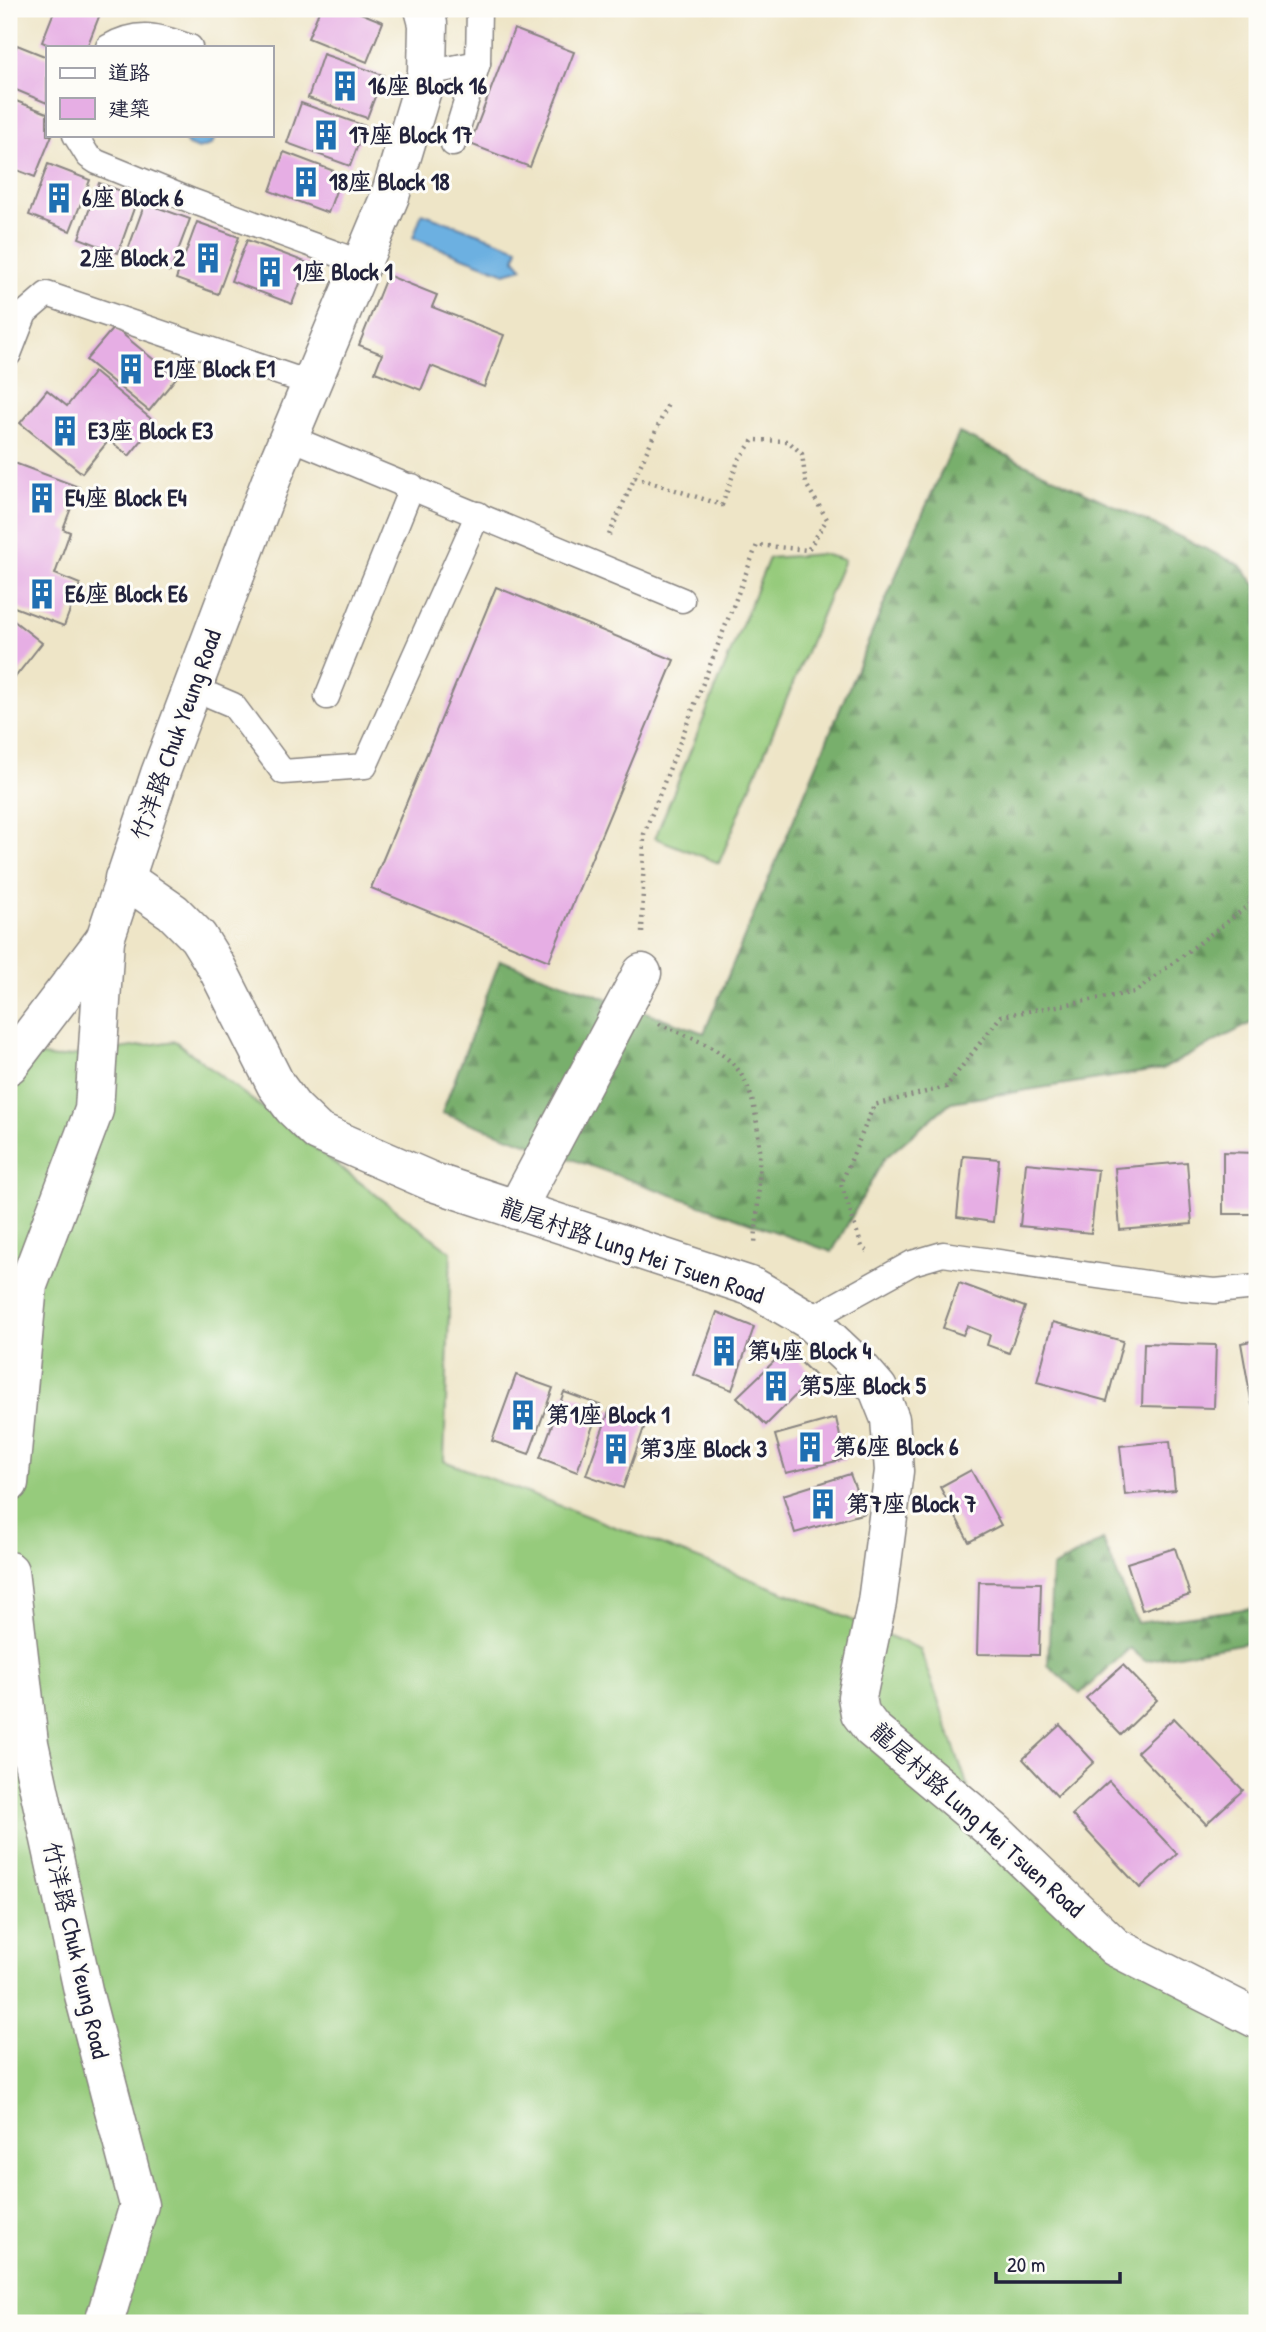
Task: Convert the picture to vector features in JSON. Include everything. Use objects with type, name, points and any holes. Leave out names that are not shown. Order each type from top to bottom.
[{"type":"street","name":"竹洋路 Chuk Yeung Road","points":[[9,1483],[28,1285],[94,1110],[105,939],[124,878],[193,688],[289,437],[390,197],[427,73],[428,24],[424,9]]},
{"type":"street","name":"龍尾村路 Lung Mei Tsuen Road","points":[[124,878],[173,912],[198,937],[276,1085],[293,1108],[318,1132],[433,1182],[753,1287],[809,1320],[871,1381],[890,1419],[894,1471],[877,1602],[857,1697],[860,1713],[873,1730],[996,1833],[1115,1947],[1257,2019]]},
{"type":"street","points":[[9,1065],[105,939]]},
{"type":"street","points":[[516,1210],[642,973]]},
{"type":"street","name":"竹洋路 Chuk Yeung Road","points":[[9,1571],[29,1743],[83,1995],[139,2204],[104,2323]]},
{"type":"lane","points":[[453,144],[478,63],[479,9]]},
{"type":"lane","points":[[110,46],[131,36],[147,34],[187,46]]},
{"type":"lane","points":[[427,73],[478,63]]},
{"type":"lane","points":[[76,136],[88,156],[97,162],[192,201],[362,263]]},
{"type":"lane","points":[[9,354],[25,313],[47,294],[312,384]]},
{"type":"lane","points":[[289,437],[682,600]]},
{"type":"lane","points":[[327,697],[412,486]]},
{"type":"lane","points":[[193,688],[233,705],[284,772],[365,766],[478,514]]},
{"type":"lane","points":[[809,1320],[931,1256],[949,1254],[1182,1288],[1215,1291],[1257,1287]]},
{"type":"path","points":[[596,564],[668,404]]},
{"type":"path","points":[[635,477],[722,505],[737,461],[753,440],[788,441],[802,454],[806,484],[827,519],[808,550],[757,545],[644,834],[642,973]]},
{"type":"path","points":[[890,1276],[862,1247],[841,1184],[874,1105],[946,1087],[1001,1016],[1135,992],[1257,899]]},
{"type":"path","points":[[622,1010],[708,1044],[733,1063],[752,1095],[758,1180],[753,1287]]},
{"type":"green space","points":[[959,433],[1240,565],[1257,587],[1257,1020],[1163,1069],[951,1102],[884,1159],[832,1252],[442,1113],[500,960],[704,1033],[913,535]]},
{"type":"green space","points":[[822,554],[844,560],[719,863],[655,838],[769,558]]},
{"type":"green space","points":[[175,1041],[451,1252],[444,1461],[807,1601],[920,1649],[991,1853],[1257,2041],[1257,2323],[9,2323],[9,1051],[56,1058]]},
{"type":"green space","points":[[1103,1540],[1137,1623],[1252,1608],[1257,1641],[1145,1661],[1130,1648],[1080,1694],[1048,1665],[1052,1568]]},
{"type":"water","points":[[182,136],[216,136],[211,145],[198,149],[188,145]]},
{"type":"water","points":[[422,213],[518,248],[515,259],[523,268],[505,273],[413,238]]},
{"type":"building","points":[[55,9],[102,9],[87,46],[51,46],[42,42]]},
{"type":"building","points":[[320,9],[351,9],[383,22],[367,62],[308,38]]},
{"type":"building","points":[[514,29],[574,52],[530,167],[470,144]]},
{"type":"building","points":[[17,45],[46,57],[46,103],[9,87],[9,65]]},
{"type":"building","name":"16座 Block 16","points":[[323,54],[383,75],[367,118],[308,98]]},
{"type":"building","points":[[16,101],[46,113],[46,136],[52,136],[35,177],[9,167],[9,120]]},
{"type":"building","name":"17座 Block 17","points":[[301,103],[365,126],[350,166],[287,143]]},
{"type":"building","name":"18座 Block 18","points":[[284,152],[342,174],[328,213],[270,191]]},
{"type":"building","name":"6座 Block 6","points":[[48,164],[90,180],[70,231],[29,215]]},
{"type":"building","points":[[99,183],[138,197],[118,253],[79,238]]},
{"type":"building","points":[[145,203],[190,219],[170,272],[126,255]]},
{"type":"building","name":"2座 Block 2","points":[[197,222],[239,237],[218,294],[176,279]]},
{"type":"building","name":"1座 Block 1","points":[[247,240],[308,263],[292,304],[231,281]]},
{"type":"building","points":[[387,275],[437,295],[432,307],[504,335],[484,387],[431,366],[421,390],[375,372],[382,354],[359,345]]},
{"type":"building","name":"E1座 Block E1","points":[[114,327],[176,378],[149,411],[86,360]]},
{"type":"building","points":[[94,372],[156,423],[129,456],[109,440],[82,473],[20,423],[47,390],[67,406]]},
{"type":"building","points":[[9,461],[79,487],[63,529],[70,532],[55,574],[80,584],[64,626],[9,605]]},
{"type":"building","points":[[496,587],[674,660],[549,961],[371,888]]},
{"type":"building","points":[[9,617],[42,643],[9,685]]},
{"type":"building","points":[[1223,1152],[1257,1153],[1257,1214],[1223,1214]]},
{"type":"building","points":[[963,1156],[999,1159],[993,1222],[957,1217]]},
{"type":"building","points":[[1187,1162],[1192,1224],[1120,1230],[1115,1168]]},
{"type":"building","points":[[1026,1163],[1098,1170],[1091,1233],[1020,1226]]},
{"type":"building","points":[[959,1283],[1025,1307],[1009,1353],[987,1345],[990,1335],[967,1326],[963,1335],[943,1328]]},
{"type":"building","name":"第4座 Block 4","points":[[717,1312],[754,1327],[732,1390],[694,1375]]},
{"type":"building","points":[[1053,1322],[1123,1341],[1107,1401],[1037,1382]]},
{"type":"building","points":[[1257,1340],[1257,1404],[1252,1405],[1241,1343]]},
{"type":"building","points":[[1144,1343],[1216,1345],[1214,1408],[1142,1406]]},
{"type":"building","name":"第5座 Block 5","points":[[787,1349],[815,1376],[766,1425],[737,1397]]},
{"type":"building","name":"第1座 Block 1","points":[[516,1375],[553,1388],[529,1454],[492,1441]]},
{"type":"building","points":[[564,1392],[600,1405],[577,1472],[540,1458]]},
{"type":"building","name":"第3座 Block 3","points":[[610,1409],[646,1422],[623,1488],[586,1475]]},
{"type":"building","name":"第6座 Block 6","points":[[836,1418],[845,1459],[786,1473],[775,1435]]},
{"type":"building","points":[[1170,1441],[1175,1490],[1125,1495],[1120,1446]]},
{"type":"building","points":[[971,1470],[1001,1525],[969,1542],[940,1487]]},
{"type":"building","name":"第7座 Block 7","points":[[850,1474],[865,1513],[795,1533],[783,1495]]},
{"type":"building","points":[[1175,1548],[1190,1595],[1142,1610],[1127,1563]]},
{"type":"building","points":[[1257,1571],[1257,1592],[1251,1573]]},
{"type":"building","points":[[979,1582],[1041,1583],[1039,1655],[977,1654]]},
{"type":"building","points":[[1123,1665],[1157,1700],[1121,1735],[1086,1698]]},
{"type":"building","points":[[1174,1718],[1243,1790],[1206,1824],[1137,1752]]},
{"type":"building","points":[[1060,1725],[1094,1762],[1057,1796],[1023,1759]]},
{"type":"building","points":[[1109,1781],[1177,1854],[1140,1888],[1072,1815]]},
{"type":"place","name":"16座 Block 16","points":[[345,86]]},
{"type":"place","name":"17座 Block 17","points":[[326,135]]},
{"type":"place","name":"18座 Block 18","points":[[306,182]]},
{"type":"place","name":"6座 Block 6","points":[[59,198]]},
{"type":"place","name":"2座 Block 2","points":[[208,258]]},
{"type":"place","name":"1座 Block 1","points":[[270,272]]},
{"type":"place","name":"E1座 Block E1","points":[[131,369]]},
{"type":"place","name":"E3座 Block E3","points":[[65,431]]},
{"type":"place","name":"E4座 Block E4","points":[[42,498]]},
{"type":"place","name":"E6座 Block E6","points":[[42,594]]},
{"type":"place","name":"第4座 Block 4","points":[[724,1351]]},
{"type":"place","name":"第5座 Block 5","points":[[776,1386]]},
{"type":"place","name":"第1座 Block 1","points":[[523,1415]]},
{"type":"place","name":"第6座 Block 6","points":[[810,1447]]},
{"type":"place","name":"第3座 Block 3","points":[[616,1449]]},
{"type":"place","name":"第7座 Block 7","points":[[823,1504]]}]
